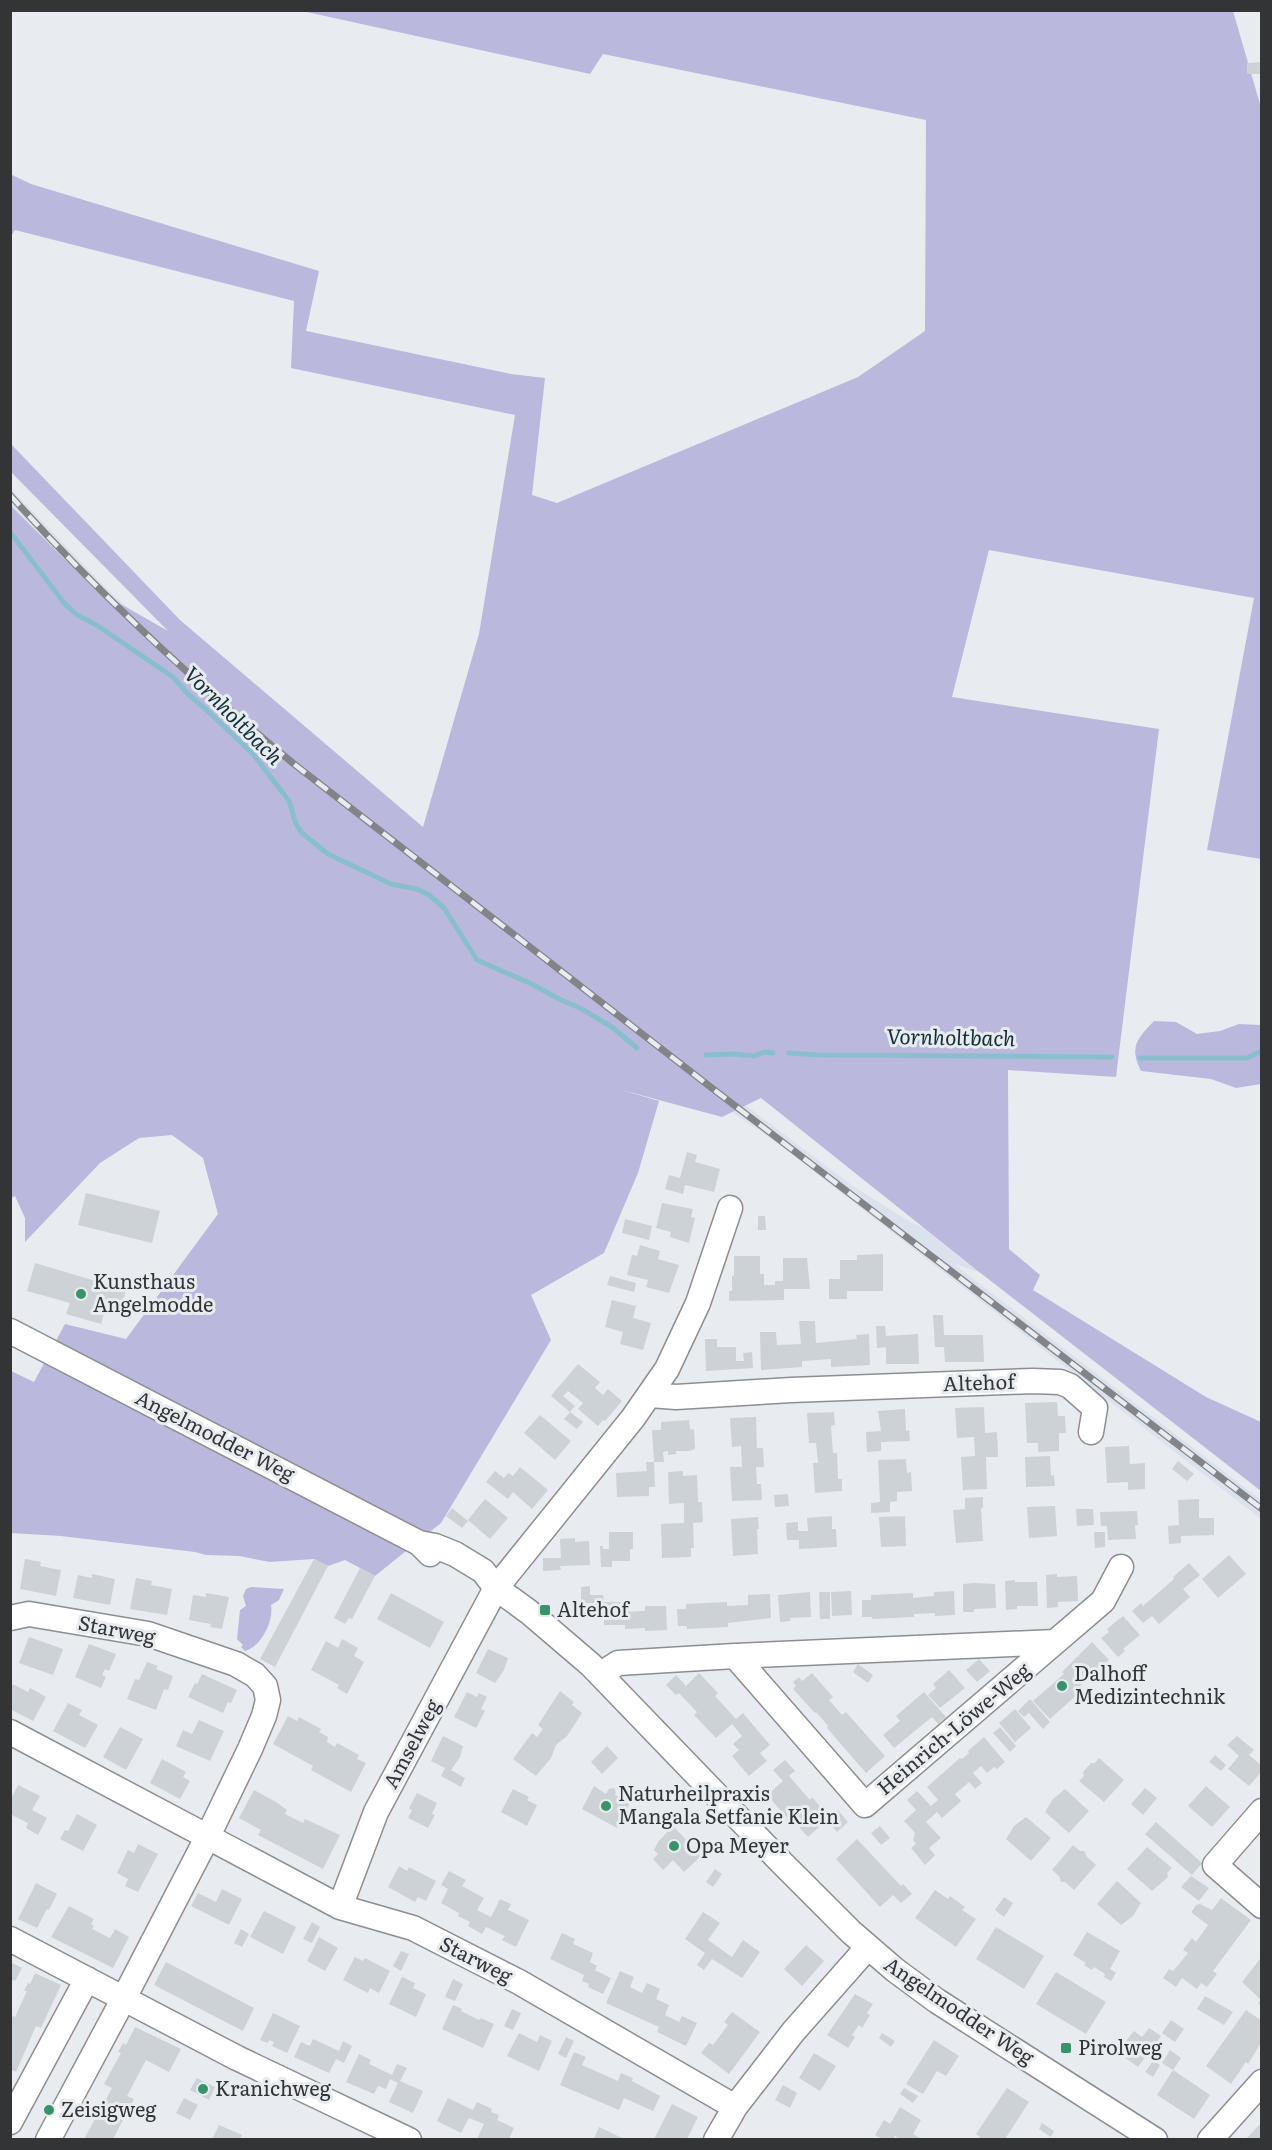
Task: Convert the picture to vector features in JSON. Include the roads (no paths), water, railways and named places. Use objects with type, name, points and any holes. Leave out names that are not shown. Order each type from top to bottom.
[{"type":"street","points":[[496,1587],[650,1395],[667,1369],[698,1303],[730,1208]]},
{"type":"street","name":"Angelmodder Weg","points":[[10,1331],[418,1543],[435,1546],[455,1554],[483,1571],[496,1587],[529,1612],[601,1674],[781,1862],[895,1971],[937,2001],[1155,2139]]},
{"type":"street","name":"Altehof","points":[[650,1395],[676,1397],[938,1384],[1060,1382],[1070,1386],[1095,1408],[1091,1432]]},
{"type":"street","name":"Heinrich-Löwe-Weg","points":[[735,1656],[865,1804],[1103,1601],[1121,1567]]},
{"type":"street","name":"Amselweg","points":[[340,1907],[376,1812],[496,1587]]},
{"type":"street","name":"Starweg","points":[[10,1618],[29,1614],[148,1634],[236,1664],[260,1680],[265,1686],[268,1700],[264,1716],[208,1836]]},
{"type":"street","name":"Heinrich-Löwe-Weg","points":[[601,1674],[618,1663],[1055,1642]]},
{"type":"street","name":"Starweg","points":[[10,1732],[340,1907],[413,1928],[519,1982],[735,2107]]},
{"type":"street","points":[[1262,1811],[1215,1865],[1262,1906]]},
{"type":"street","points":[[48,2139],[208,1836]]},
{"type":"street","points":[[10,1939],[271,2074],[410,2139]]},
{"type":"street","points":[[716,2139],[735,2107],[813,2007],[868,1947]]},
{"type":"street","points":[[10,2122],[87,1978]]},
{"type":"street","points":[[1210,2139],[1262,2082]]},
{"type":"waterway","name":"Vornholtbach","points":[[10,532],[65,604],[76,614],[98,626],[173,677],[187,693],[253,754],[289,801],[296,824],[302,833],[328,854],[391,884],[417,889],[429,895],[444,908],[477,960],[580,1008],[612,1027],[637,1048]]},
{"type":"waterway","name":"Vornholtbach","points":[[1140,1058],[1247,1058],[1262,1051]]},
{"type":"waterway","name":"Vornholtbach","points":[[706,1055],[754,1056],[765,1052],[773,1053]]},
{"type":"waterway","name":"Vornholtbach","points":[[789,1053],[1112,1057]]},
{"type":"railway","points":[[10,495],[77,567],[147,635],[219,701],[294,764],[717,1092],[1262,1509]]},
{"type":"place","name":"Kunsthaus Angelmodde","points":[[81,1294]]},
{"type":"place","name":"Altehof","points":[[545,1610]]},
{"type":"place","name":"Dalhoff Medizintechnik","points":[[1062,1686]]},
{"type":"place","name":"Naturheilpraxis Mangala Setfanie Klein","points":[[606,1806]]},
{"type":"place","name":"Opa Meyer","points":[[674,1846]]},
{"type":"place","name":"Pirolweg","points":[[1066,2048]]},
{"type":"place","name":"Kranichweg","points":[[203,2089]]},
{"type":"place","name":"Zeisigweg","points":[[49,2110]]}]
